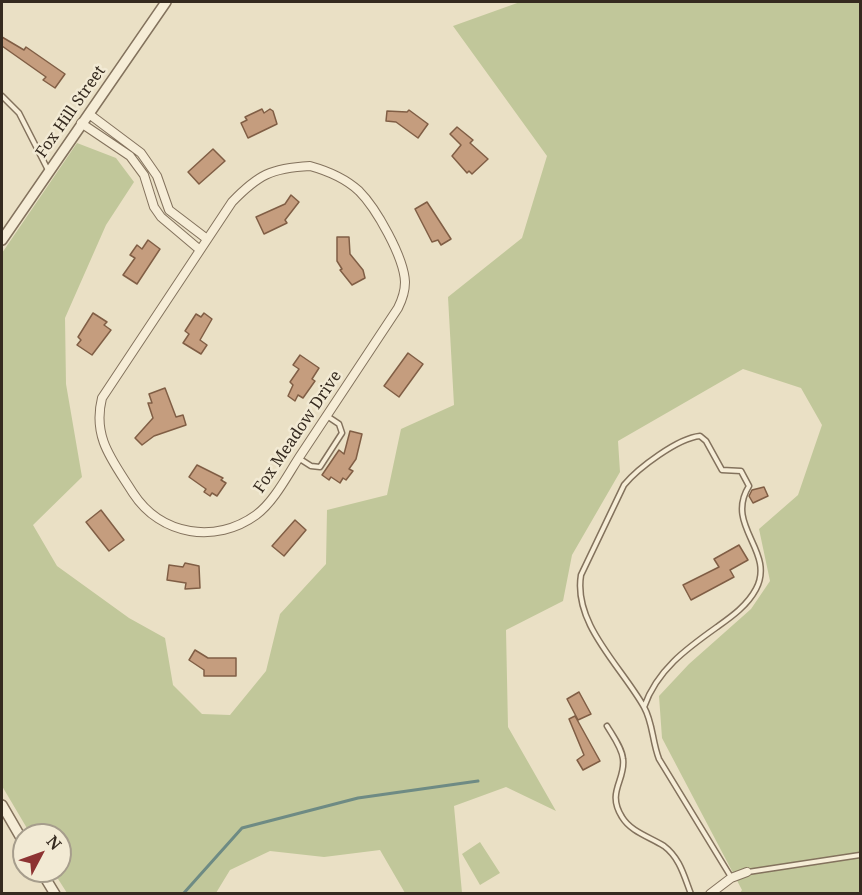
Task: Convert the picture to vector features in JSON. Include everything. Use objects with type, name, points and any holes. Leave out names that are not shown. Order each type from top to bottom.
[{"type":"street","name":"Fox Hill Street","points":[[2,240],[166,2]]},
{"type":"street","points":[[89,114],[141,153],[158,176],[169,210],[207,239]]},
{"type":"street","points":[[81,123],[130,156],[144,175],[154,207],[160,217],[200,250]]},
{"type":"street","name":"Fox Meadow Drive","points":[[310,166],[327,171],[359,192],[372,208],[401,264],[405,280],[404,295],[327,415],[258,514],[222,531],[198,533],[170,525],[147,510],[109,455],[98,426],[102,398],[200,250],[232,202],[250,183],[266,173],[288,167],[310,166]]},
{"type":"street","points":[[2,805],[12,823]]},
{"type":"street","points":[[710,894],[731,878],[747,872]]},
{"type":"lane","points":[[2,96],[19,113],[48,171]]},
{"type":"lane","points":[[298,458],[311,466],[320,467],[342,433],[339,424],[327,415]]},
{"type":"lane","points":[[644,706],[650,688],[660,674],[701,638],[736,613],[755,590],[761,577],[761,562],[746,529],[742,510],[741,501],[749,486],[748,480],[741,471],[722,470],[700,436],[668,450],[633,474],[624,485],[581,575],[578,590],[589,622],[651,720],[653,744],[659,759],[731,878]]},
{"type":"lane","points":[[607,726],[623,758],[616,794],[620,813],[630,827],[665,847],[675,857],[691,894]]},
{"type":"lane","points":[[747,872],[861,855]]},
{"type":"green space","points":[[520,2],[860,2],[860,893],[740,893],[742,890],[662,738],[659,696],[689,664],[751,609],[770,581],[759,529],[798,495],[822,425],[801,388],[743,369],[618,441],[620,472],[572,555],[563,601],[506,630],[508,727],[556,811],[506,787],[454,806],[462,893],[405,893],[380,850],[324,857],[270,851],[230,870],[216,893],[67,893],[61,883],[72,883],[72,823],[24,823],[2,786],[2,253],[77,143],[116,158],[134,182],[106,225],[65,318],[66,384],[82,477],[33,525],[57,566],[129,618],[165,638],[173,685],[202,714],[230,715],[266,671],[280,614],[326,564],[327,510],[387,495],[401,429],[454,405],[448,297],[522,238],[547,156],[453,26]]},
{"type":"green space","points":[[480,842],[500,873],[480,885],[462,854]]},
{"type":"building","points":[[2,37],[24,50],[26,47],[65,74],[55,88],[43,80],[46,77],[2,46]]},
{"type":"building","points":[[262,109],[264,113],[270,109],[273,111],[277,124],[248,138],[241,123],[247,120],[245,117]]},
{"type":"building","points":[[409,110],[428,124],[418,138],[396,122],[386,121],[387,111],[407,112]]},
{"type":"building","points":[[457,127],[473,140],[470,143],[488,159],[472,174],[469,171],[467,173],[452,156],[461,145],[450,134]]},
{"type":"building","points":[[213,149],[225,161],[199,184],[188,172]]},
{"type":"building","points":[[291,195],[299,202],[285,220],[287,223],[264,234],[256,217],[285,204]]},
{"type":"building","points":[[427,202],[451,239],[441,245],[438,240],[432,242],[415,209]]},
{"type":"building","points":[[337,237],[349,237],[350,254],[363,270],[365,278],[352,285],[340,270],[342,269],[337,261]]},
{"type":"building","points":[[148,240],[160,249],[137,284],[123,275],[135,258],[130,255],[137,245],[142,249]]},
{"type":"building","points":[[93,313],[107,322],[104,325],[111,330],[92,355],[77,345],[81,340],[78,337]]},
{"type":"building","points":[[204,313],[212,319],[200,340],[207,345],[201,354],[183,343],[189,334],[185,331],[196,314],[201,317]]},
{"type":"building","points":[[408,353],[423,364],[399,397],[384,386]]},
{"type":"building","points":[[300,355],[319,368],[312,379],[315,381],[303,398],[298,395],[295,401],[288,396],[293,385],[290,382],[299,369],[293,365]]},
{"type":"building","points":[[165,388],[176,417],[183,415],[186,425],[154,436],[142,445],[135,438],[153,418],[148,403],[152,403],[149,394]]},
{"type":"building","points":[[350,431],[362,434],[356,459],[349,469],[353,471],[346,480],[343,478],[340,483],[331,477],[329,480],[322,475],[339,450],[344,454]]},
{"type":"building","points":[[197,465],[223,478],[221,480],[226,483],[217,496],[212,493],[210,496],[204,492],[206,489],[189,477]]},
{"type":"building","points":[[764,487],[768,496],[753,503],[749,496],[752,490]]},
{"type":"building","points":[[101,510],[124,540],[109,551],[86,522]]},
{"type":"building","points":[[295,520],[306,530],[284,556],[272,546]]},
{"type":"building","points":[[739,545],[748,560],[730,570],[734,577],[691,600],[683,585],[719,567],[714,559]]},
{"type":"building","points":[[185,563],[199,566],[200,588],[185,589],[186,583],[167,580],[169,565],[183,567]]},
{"type":"building","points":[[195,650],[208,658],[236,658],[236,676],[204,676],[204,670],[189,660]]},
{"type":"building","points":[[579,692],[591,714],[578,720],[567,699]]},
{"type":"building","points":[[575,716],[600,761],[583,770],[577,760],[584,755],[569,719]]},
{"type":"waterway","points":[[183,894],[242,828],[358,798],[478,781]]}]
